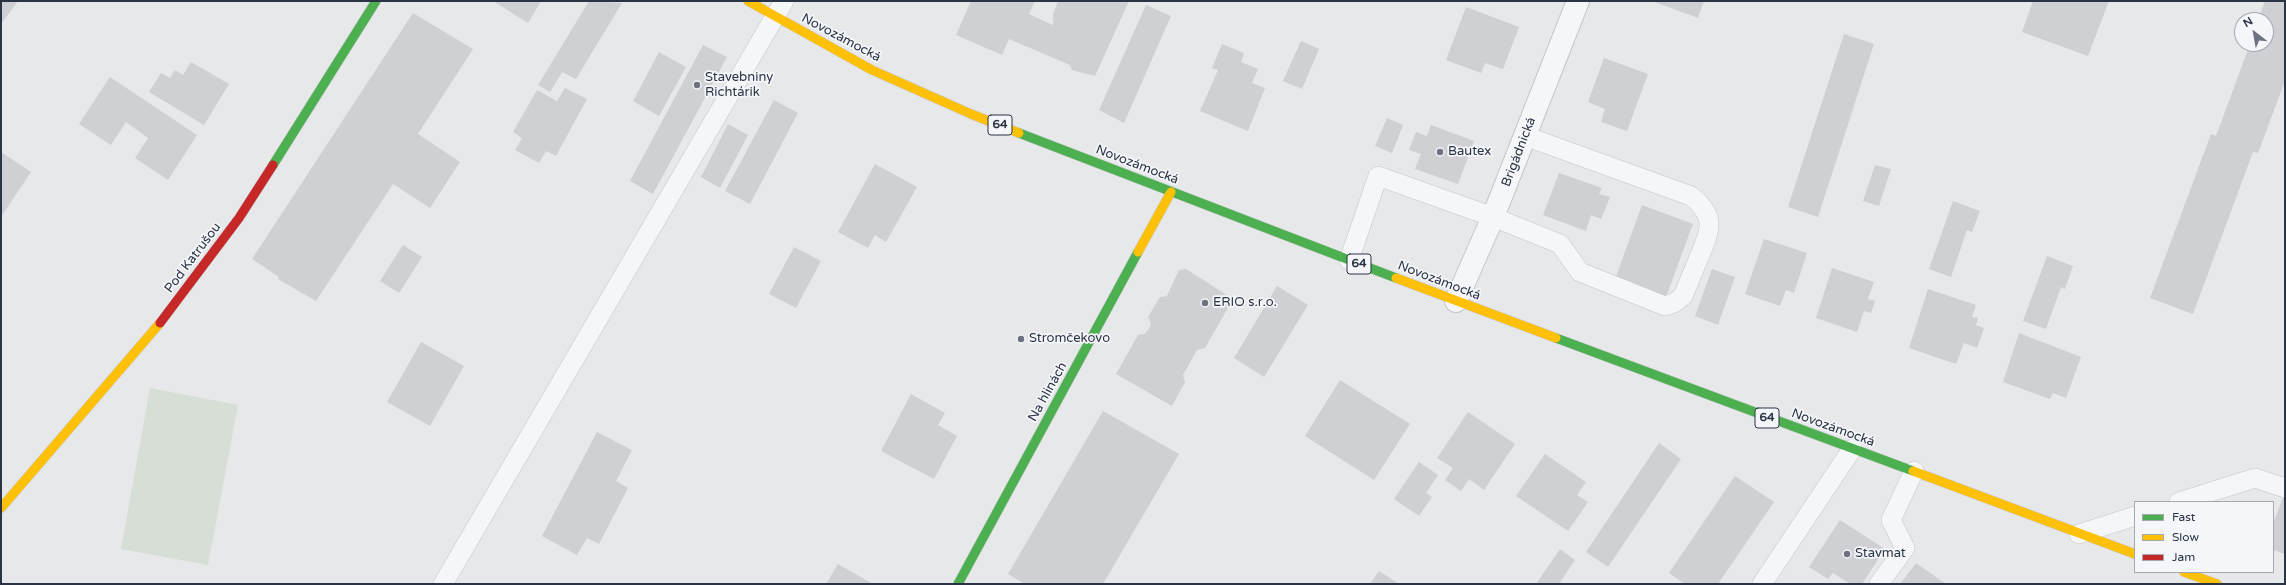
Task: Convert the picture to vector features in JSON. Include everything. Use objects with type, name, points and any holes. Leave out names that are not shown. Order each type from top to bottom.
[{"type":"main road","name":"Pod Katrušou","points":[[1,508],[148,340],[230,230],[376,1]]},
{"type":"main road","name":"Novozámocká","points":[[748,1],[779,9],[872,70],[971,114],[1456,302],[2134,554]]},
{"type":"main road","name":"Na hlinách","points":[[958,584],[1171,192]]},
{"type":"main road","points":[[2187,573],[2217,584]]},
{"type":"street","name":"Brigádnická","points":[[1456,302],[1494,217],[1578,1]]},
{"type":"lane","points":[[443,584],[779,9]]},
{"type":"lane","points":[[1349,260],[1378,176],[1494,217],[1560,244],[1580,272],[1666,306],[1674,303],[1683,296],[1710,232],[1708,216],[1702,205],[1690,196],[1525,136]]},
{"type":"lane","points":[[1762,584],[1852,449]]},
{"type":"lane","points":[[1879,584],[1905,548],[1891,520],[1914,471]]},
{"type":"lane","points":[[2182,501],[2255,478],[2285,488]]},
{"type":"lane","points":[[2079,534],[2134,516]]},
{"type":"shaded area","points":[[150,388],[238,405],[208,565],[121,549]]},
{"type":"building","points":[[1,1],[18,1],[1,24]]},
{"type":"building","points":[[493,1],[541,1],[528,23]]},
{"type":"building","points":[[589,1],[622,3],[576,79],[562,72],[550,92],[538,85]]},
{"type":"building","points":[[971,1],[1035,1],[1029,14],[1053,25],[1053,14],[1058,1],[1129,1],[1095,76],[1072,70],[1070,65],[1009,39],[1002,55],[956,35]]},
{"type":"building","points":[[1652,1],[1704,1],[1698,18]]},
{"type":"building","points":[[2033,1],[2109,1],[2088,56],[2022,32]]},
{"type":"building","points":[[2265,1],[2285,1],[2285,81],[2258,153],[2253,152],[2193,314],[2150,298],[2211,134],[2216,136],[2247,52],[2274,52],[2274,12],[2261,12]]},
{"type":"building","points":[[1146,5],[1171,16],[1124,123],[1099,110]]},
{"type":"building","points":[[1466,7],[1519,27],[1503,69],[1485,63],[1481,73],[1446,60]]},
{"type":"building","points":[[413,13],[473,49],[418,134],[460,162],[430,208],[393,184],[316,301],[278,279],[279,277],[252,259]]},
{"type":"building","points":[[1844,34],[1874,44],[1818,217],[1788,207]]},
{"type":"building","points":[[1301,41],[1319,49],[1302,89],[1283,81]]},
{"type":"building","points":[[1222,44],[1244,53],[1241,62],[1258,69],[1252,83],[1265,88],[1248,131],[1200,111],[1218,70],[1212,68]]},
{"type":"building","points":[[703,45],[727,57],[653,194],[630,181]]},
{"type":"building","points":[[659,52],[686,67],[659,116],[633,101]]},
{"type":"building","points":[[1604,58],[1648,74],[1627,131],[1601,122],[1605,109],[1588,102]]},
{"type":"building","points":[[191,62],[229,84],[204,125],[149,92],[161,73],[170,78],[175,70],[183,75]]},
{"type":"building","points":[[110,77],[197,135],[168,180],[135,158],[148,138],[126,122],[111,145],[79,124]]},
{"type":"building","points":[[565,88],[587,99],[556,156],[546,151],[539,163],[515,150],[522,138],[513,132],[537,90],[557,101]]},
{"type":"building","points":[[774,100],[798,113],[750,204],[725,191]]},
{"type":"building","points":[[1387,118],[1403,125],[1392,153],[1375,146]]},
{"type":"building","points":[[728,124],[748,135],[720,188],[701,177]]},
{"type":"building","points":[[1431,125],[1474,141],[1458,184],[1415,169],[1421,154],[1409,150],[1416,132],[1427,136]]},
{"type":"building","points":[[1,152],[31,172],[1,217]]},
{"type":"building","points":[[875,164],[917,187],[886,242],[875,235],[868,248],[838,232]]},
{"type":"building","points":[[1875,165],[1891,169],[1879,206],[1863,201]]},
{"type":"building","points":[[1559,173],[1602,188],[1599,194],[1610,197],[1601,219],[1591,215],[1586,231],[1543,215]]},
{"type":"building","points":[[1953,201],[1980,211],[1972,232],[1967,230],[1951,277],[1929,269]]},
{"type":"building","points":[[1642,205],[1693,224],[1666,297],[1615,279]]},
{"type":"building","points":[[1764,239],[1807,253],[1794,293],[1786,290],[1780,306],[1745,294]]},
{"type":"building","points":[[403,245],[422,257],[399,293],[380,281]]},
{"type":"building","points":[[794,247],[821,261],[796,308],[769,294]]},
{"type":"building","points":[[2047,256],[2073,266],[2065,289],[2061,287],[2046,329],[2023,321]]},
{"type":"building","points":[[1832,268],[1874,282],[1868,299],[1875,301],[1871,313],[1864,311],[1857,332],[1816,318]]},
{"type":"building","points":[[1186,269],[1233,299],[1205,348],[1197,350],[1183,375],[1185,382],[1172,406],[1116,374],[1138,335],[1144,334],[1148,330],[1151,324],[1148,317],[1160,297],[1167,296],[1179,270]]},
{"type":"building","points":[[1712,269],[1735,277],[1718,325],[1695,316]]},
{"type":"building","points":[[1277,286],[1308,305],[1264,377],[1234,358]]},
{"type":"building","points":[[1928,289],[1976,305],[1972,317],[1978,318],[1976,325],[1984,328],[1977,348],[1964,343],[1956,364],[1909,348]]},
{"type":"building","points":[[2019,333],[2081,357],[2066,398],[2053,393],[2050,399],[2003,382]]},
{"type":"building","points":[[421,342],[464,366],[430,426],[387,402]]},
{"type":"building","points":[[1340,380],[1410,424],[1374,480],[1305,436]]},
{"type":"building","points":[[911,394],[945,413],[938,425],[957,436],[934,479],[881,451]]},
{"type":"building","points":[[1103,411],[1179,454],[1103,584],[1025,584],[1008,574]]},
{"type":"building","points":[[1468,412],[1515,444],[1484,490],[1469,479],[1461,491],[1445,480],[1453,468],[1437,458]]},
{"type":"building","points":[[597,432],[632,450],[616,481],[628,488],[599,544],[587,538],[577,555],[542,536]]},
{"type":"building","points":[[1659,443],[1681,459],[1608,567],[1586,552]]},
{"type":"building","points":[[1545,454],[1586,482],[1577,495],[1588,502],[1568,531],[1516,496]]},
{"type":"building","points":[[1419,462],[1438,475],[1426,493],[1432,497],[1419,516],[1394,499]]},
{"type":"building","points":[[1735,476],[1774,502],[1718,584],[1685,584],[1669,573]]},
{"type":"building","points":[[2283,497],[2285,498],[2285,554],[2274,550],[2274,521]]},
{"type":"building","points":[[1840,520],[1885,549],[1862,584],[1850,584],[1833,573],[1828,579],[1809,567]]},
{"type":"building","points":[[1560,549],[1575,560],[1559,584],[1536,584]]},
{"type":"building","points":[[1916,563],[1946,584],[1900,584]]},
{"type":"building","points":[[838,564],[873,584],[826,584]]},
{"type":"building","points":[[1379,571],[1399,584],[1370,584]]},
{"type":"traffic: fast","points":[[273,165],[376,1]]},
{"type":"traffic: fast","points":[[1019,133],[1396,278]]},
{"type":"traffic: fast","points":[[958,584],[1138,252]]},
{"type":"traffic: fast","points":[[1556,338],[1913,471]]},
{"type":"traffic: slow","points":[[748,1],[872,70],[971,114],[1019,133]]},
{"type":"traffic: slow","points":[[1138,252],[1171,192]]},
{"type":"traffic: slow","points":[[1396,278],[1556,338]]},
{"type":"traffic: slow","points":[[1,508],[160,323]]},
{"type":"traffic: slow","points":[[1913,471],[2134,554]]},
{"type":"traffic: slow","points":[[2187,573],[2217,584]]},
{"type":"traffic: jam","points":[[160,323],[239,218],[273,165]]},
{"type":"place","name":"Stavebniny Richtárik","points":[[697,85]]},
{"type":"place","name":"Bautex","points":[[1440,152]]},
{"type":"place","name":"ERIO s.r.o.","points":[[1205,303]]},
{"type":"place","name":"Stromčekovo","points":[[1021,339]]},
{"type":"place","name":"Stavmat","points":[[1847,554]]}]
